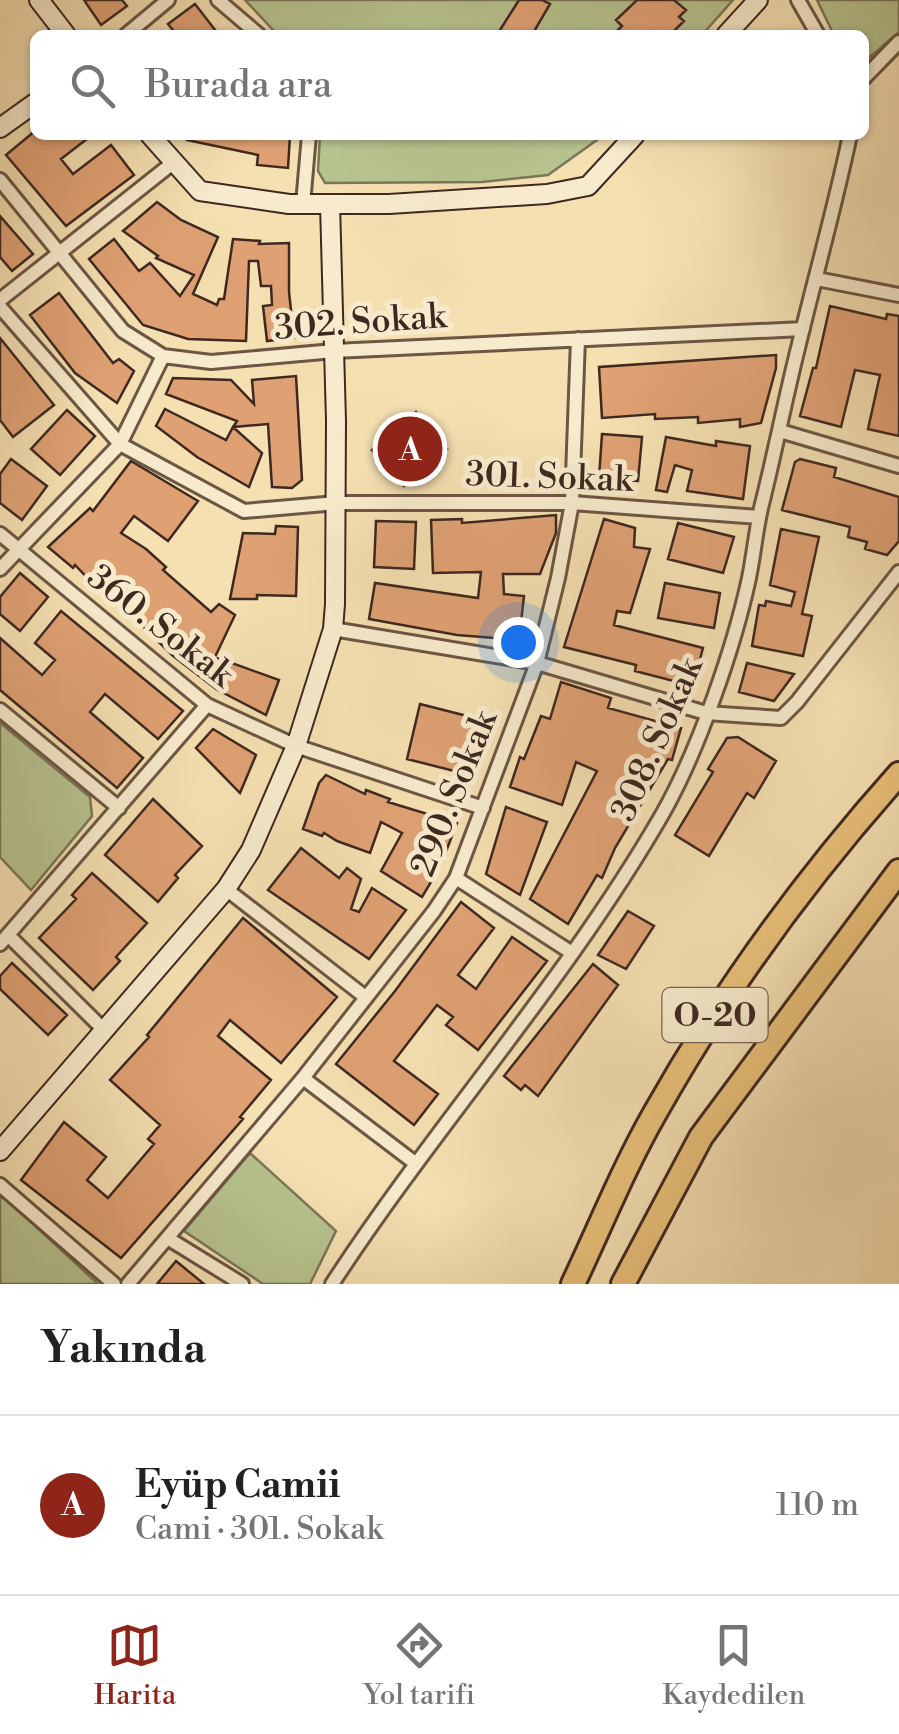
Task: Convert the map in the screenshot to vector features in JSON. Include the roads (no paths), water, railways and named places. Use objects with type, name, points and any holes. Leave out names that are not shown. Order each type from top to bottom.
[{"type":"highway","name":"O-20","points":[[573,1284],[654,1114],[725,998],[797,898],[899,774]]},
{"type":"highway","name":"O-20","points":[[623,1284],[702,1137],[899,871]]},
{"type":"street","points":[[39,0],[62,30]]},
{"type":"street","points":[[132,30],[168,0]]},
{"type":"street","points":[[218,0],[253,30]]},
{"type":"street","points":[[731,30],[758,0]]},
{"type":"street","points":[[798,0],[815,30]]},
{"type":"street","points":[[869,73],[899,42]]},
{"type":"street","points":[[0,128],[30,107]]},
{"type":"street","points":[[154,140],[200,191],[302,204],[389,204],[547,194],[588,186],[630,140]]},
{"type":"street","points":[[302,204],[309,140]]},
{"type":"street","name":"308. Sokak","points":[[332,1284],[415,1163],[572,953],[664,811],[706,713],[735,630],[849,140]]},
{"type":"street","points":[[120,444],[0,303],[174,162]]},
{"type":"street","name":"302. Sokak","points":[[0,180],[124,331],[163,356],[210,362],[334,350],[803,329]]},
{"type":"street","points":[[0,1151],[226,889],[262,830],[296,746],[333,629],[337,504],[330,204]]},
{"type":"street","points":[[816,279],[899,294]]},
{"type":"street","name":"290. Sokak","points":[[128,1284],[303,1078],[456,878],[536,663],[558,578],[572,503],[578,339]]},
{"type":"street","points":[[0,570],[120,444],[163,356]]},
{"type":"street","points":[[780,431],[899,466]]},
{"type":"street","name":"301. Sokak","points":[[120,444],[244,511],[337,504],[572,503],[759,518]]},
{"type":"street","name":"360. Sokak","points":[[0,534],[207,705],[296,746],[483,808]]},
{"type":"street","points":[[333,629],[536,663],[706,713],[781,718],[899,572]]},
{"type":"street","points":[[104,1030],[4,940],[207,705]]},
{"type":"street","points":[[0,710],[119,808]]},
{"type":"street","points":[[456,878],[572,953]]},
{"type":"street","points":[[226,889],[364,996]]},
{"type":"street","points":[[303,1078],[415,1163]]},
{"type":"street","points":[[0,1185],[114,1284]]},
{"type":"street","points":[[168,1238],[242,1284]]},
{"type":"place","name":"Eyüp Camii","points":[[410,449]]}]
